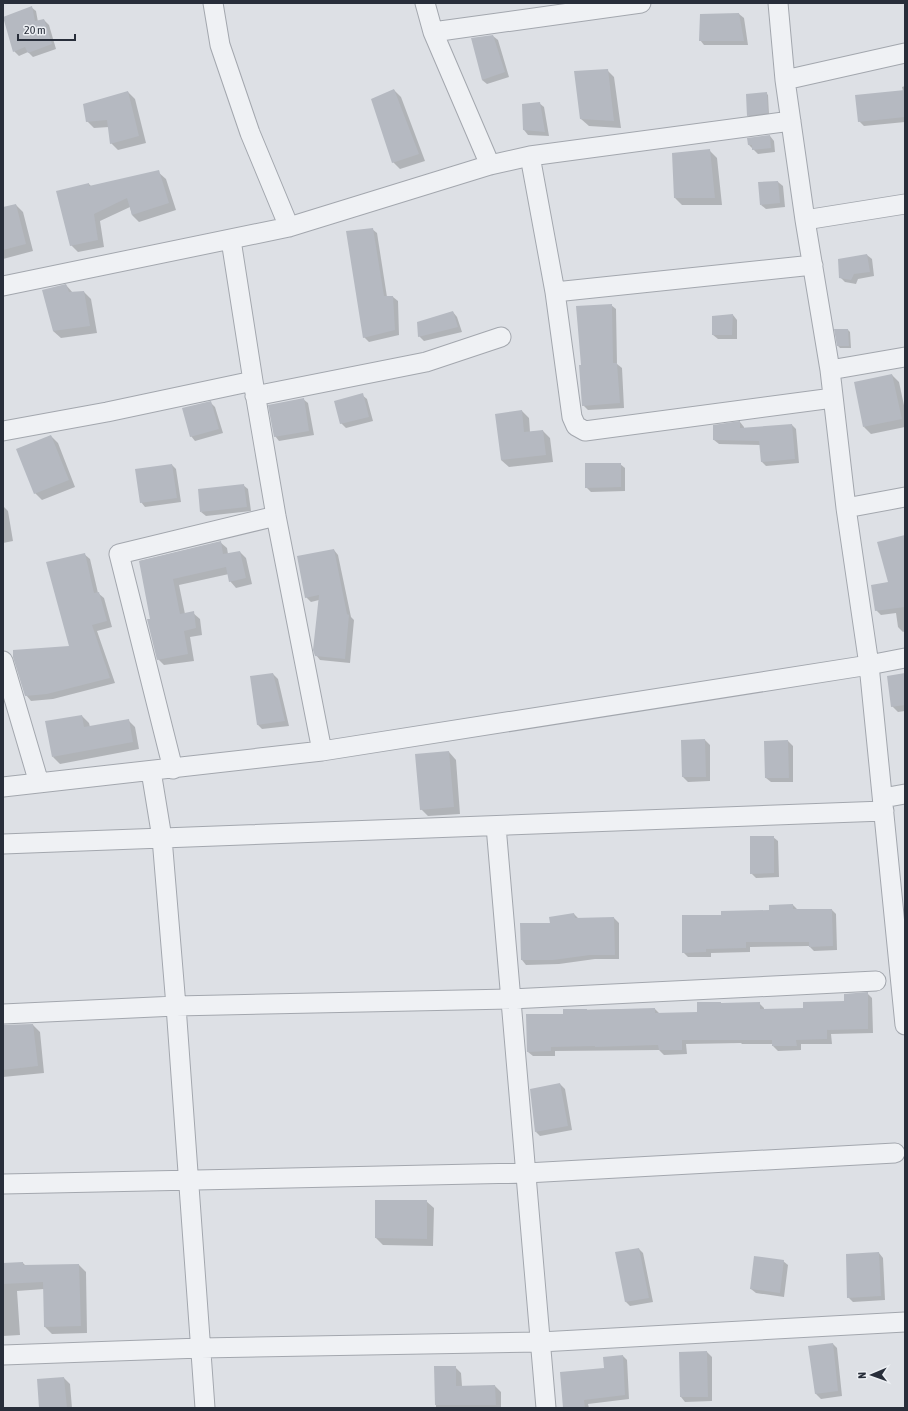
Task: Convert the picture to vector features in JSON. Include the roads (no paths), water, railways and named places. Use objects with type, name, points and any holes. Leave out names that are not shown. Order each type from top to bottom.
[{"type":"street","points":[[213,3],[220,45],[250,133],[289,227]]},
{"type":"street","points":[[424,3],[433,32],[490,165]]},
{"type":"street","points":[[433,32],[641,3]]},
{"type":"street","points":[[778,3],[785,80],[805,220],[830,370],[846,508],[869,665],[904,999],[905,1025]]},
{"type":"street","points":[[785,80],[905,53]]},
{"type":"street","points":[[3,286],[289,227],[490,165],[530,156],[791,121]]},
{"type":"street","points":[[530,156],[554,292],[572,417],[576,426],[585,431],[834,398]]},
{"type":"street","points":[[805,220],[905,204]]},
{"type":"street","points":[[231,240],[276,516],[322,752]]},
{"type":"street","points":[[554,292],[813,264]]},
{"type":"street","points":[[3,431],[254,388],[426,362],[501,337]]},
{"type":"street","points":[[830,370],[905,357]]},
{"type":"street","points":[[846,508],[905,497]]},
{"type":"street","points":[[173,769],[119,554],[276,516]]},
{"type":"street","points":[[3,787],[322,752],[905,658]]},
{"type":"street","points":[[3,661],[39,783]]},
{"type":"street","points":[[151,771],[162,838],[176,1006],[205,1408]]},
{"type":"street","points":[[3,844],[496,826],[883,805],[905,794]]},
{"type":"street","points":[[496,826],[546,1408]]},
{"type":"street","points":[[3,1014],[176,1006],[511,999],[876,982]]},
{"type":"street","points":[[3,1184],[526,1173],[895,1153]]},
{"type":"street","points":[[3,1355],[201,1348],[540,1342],[905,1322]]}]
